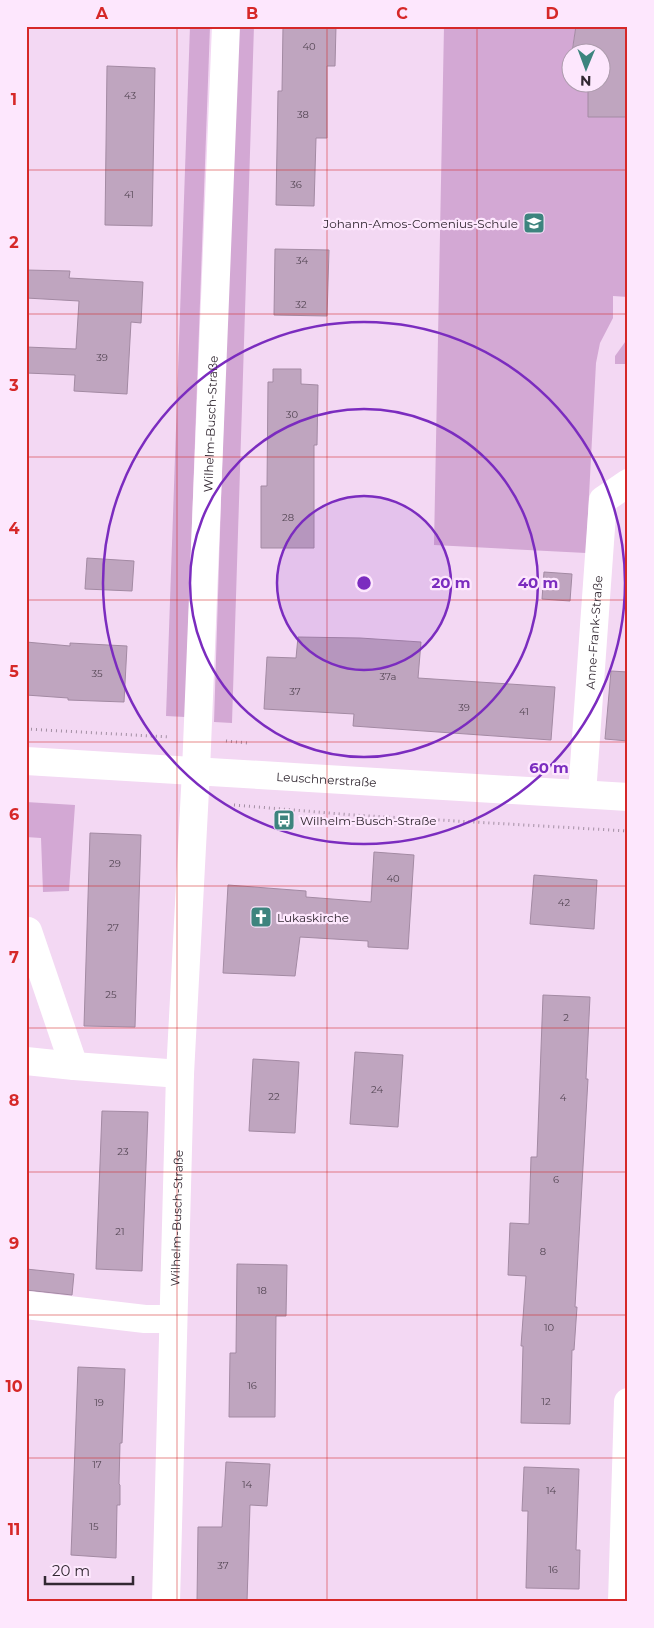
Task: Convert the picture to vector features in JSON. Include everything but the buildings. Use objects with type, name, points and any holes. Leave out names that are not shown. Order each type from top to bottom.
[{"type":"street","name":"Wilhelm-Busch-Straße","points":[[166,1602],[180,1074],[196,771],[226,26]]},
{"type":"street","name":"Anne-Frank-Straße","points":[[582,794],[602,500],[628,483]]},
{"type":"street","name":"Leuschnerstraße","points":[[26,761],[628,797]]},
{"type":"street","points":[[28,931],[74,1066]]},
{"type":"street","points":[[26,1061],[180,1074]]},
{"type":"street","points":[[26,1305],[145,1319],[173,1319]]},
{"type":"street","points":[[622,1602],[628,1402]]},
{"type":"path","points":[[26,729],[197,738]]},
{"type":"path","points":[[194,802],[628,831]]},
{"type":"shaded area","points":[[190,26],[210,26],[185,717],[166,716]]},
{"type":"shaded area","points":[[236,26],[254,26],[232,723],[214,722]]},
{"type":"shaded area","name":"Johann-Amos-Comenius-Schule","points":[[444,26],[576,26],[573,42],[562,42],[562,92],[588,92],[588,117],[628,117],[628,297],[613,296],[613,318],[600,343],[596,363],[586,553],[434,545]]},
{"type":"shaded area","points":[[628,338],[628,364],[615,364],[615,356]]},
{"type":"shaded area","points":[[26,802],[75,805],[69,891],[43,892],[41,838],[26,837]]},
{"type":"place","name":"Johann-Amos-Comenius-Schule","points":[[534,223]]},
{"type":"place","name":"Wilhelm-Busch-Straße","points":[[284,820]]},
{"type":"place","name":"Lukaskirche","points":[[261,917]]}]
